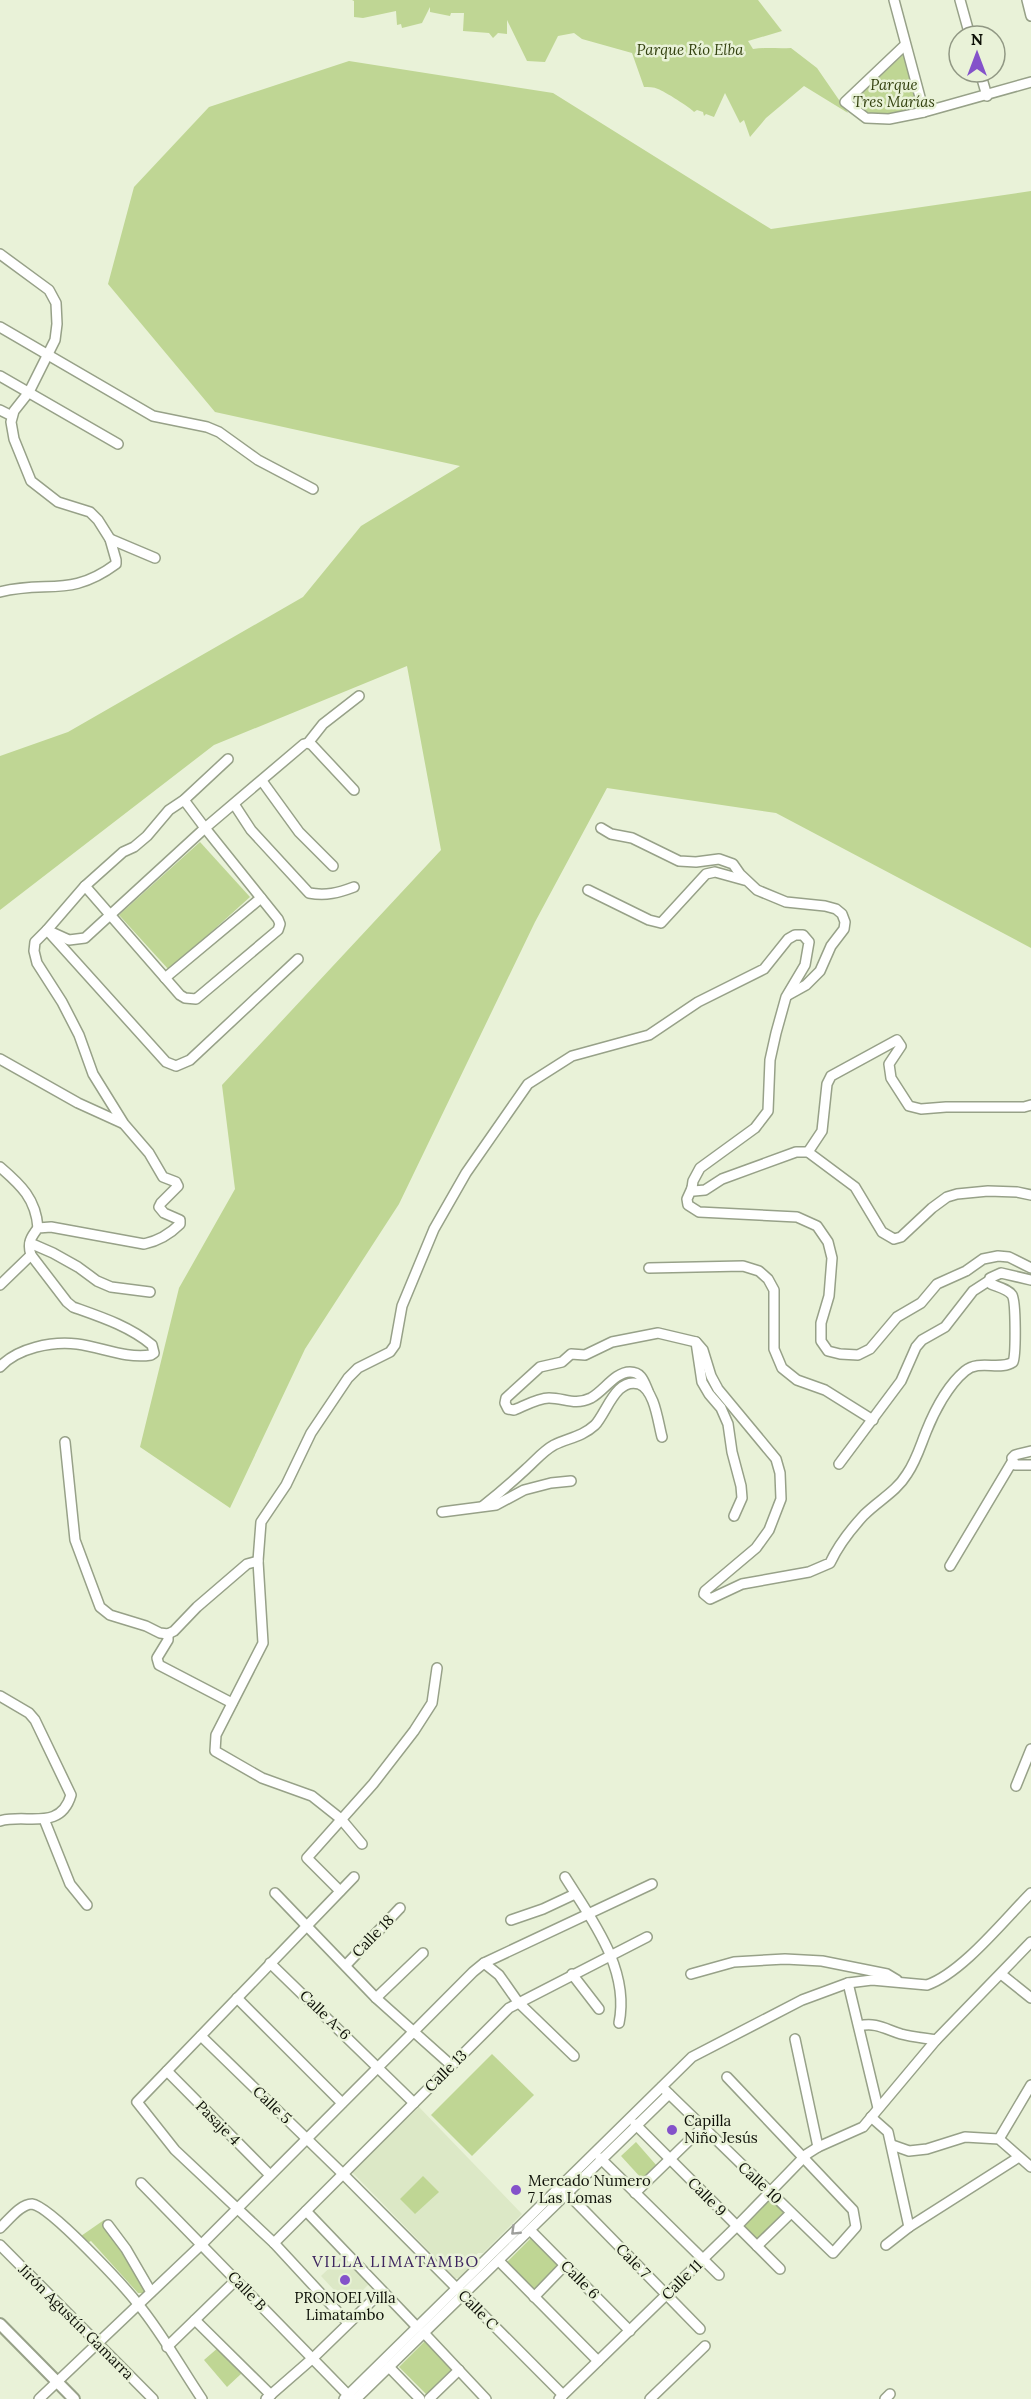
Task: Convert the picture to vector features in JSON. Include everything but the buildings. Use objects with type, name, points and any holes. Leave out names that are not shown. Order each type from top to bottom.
[{"type":"street","points":[[894,0],[924,112]]},
{"type":"street","points":[[960,0],[967,24]]},
{"type":"street","points":[[1027,0],[1031,16]]},
{"type":"street","points":[[905,45],[845,102],[851,109],[866,118],[876,120],[924,112],[1031,82]]},
{"type":"street","points":[[984,84],[987,96]]},
{"type":"street","points":[[0,254],[49,290],[56,303],[55,340],[29,392],[14,411],[12,416],[14,439],[31,481],[58,502],[90,512],[98,520],[115,551],[116,564],[98,577],[59,588],[13,588],[0,592]]},
{"type":"street","points":[[0,327],[153,416],[207,427],[219,432],[258,460],[313,489]]},
{"type":"street","points":[[0,376],[118,444]]},
{"type":"street","points":[[0,410],[12,416]]},
{"type":"street","points":[[110,539],[155,558]]},
{"type":"street","points":[[308,744],[323,724],[359,696]]},
{"type":"street","points":[[47,930],[69,940],[76,941],[85,938],[205,828],[262,782],[304,744],[312,745],[354,790]]},
{"type":"street","points":[[38,1228],[51,1227],[144,1244],[155,1242],[172,1232],[180,1224],[180,1220],[164,1213],[159,1208],[178,1186],[176,1182],[163,1177],[149,1153],[124,1124],[93,1074],[78,1035],[62,1002],[37,963],[34,951],[35,942],[86,886],[123,852],[147,836],[169,810],[184,800],[228,759]]},
{"type":"street","points":[[262,782],[299,832],[333,866]]},
{"type":"street","points":[[86,886],[180,995],[196,999],[278,930],[280,924],[184,800]]},
{"type":"street","points":[[234,804],[251,830],[309,894],[322,896],[354,887]]},
{"type":"street","points":[[601,828],[610,834],[632,838],[679,861],[696,862],[718,859],[734,864],[757,890],[786,902],[836,909],[842,914],[845,922],[844,928],[831,946],[820,971],[806,985],[786,997]]},
{"type":"street","points":[[588,890],[661,923],[706,874],[715,872],[749,882]]},
{"type":"street","points":[[165,978],[261,898]]},
{"type":"street","points":[[47,930],[166,1062],[176,1066],[190,1060],[298,959]]},
{"type":"street","points":[[362,1844],[341,1819],[312,1796],[262,1778],[215,1751],[216,1735],[263,1643],[258,1561],[261,1522],[286,1485],[311,1432],[352,1373],[390,1352],[395,1345],[402,1306],[434,1228],[466,1173],[528,1084],[572,1056],[650,1035],[698,1002],[764,969],[788,939],[795,935],[803,935],[809,942],[807,958],[786,997],[770,1060],[768,1111],[755,1128],[700,1168],[687,1199],[688,1205],[699,1212],[797,1217],[817,1227],[828,1242],[832,1258],[829,1296],[821,1323],[821,1341],[828,1351],[840,1354],[858,1355],[870,1349],[897,1317],[921,1303],[937,1284],[966,1271],[983,1259],[998,1256],[1009,1257],[1031,1268]]},
{"type":"street","points":[[808,1152],[822,1131],[827,1084],[831,1076],[897,1040],[901,1046],[889,1064],[891,1078],[909,1106],[921,1109],[1031,1105]]},
{"type":"street","points":[[0,1059],[78,1103],[124,1124]]},
{"type":"street","points":[[692,1188],[698,1192],[722,1179],[796,1152],[808,1152],[855,1187],[882,1232],[894,1239],[901,1237],[947,1197],[988,1191],[1017,1192],[1031,1196]]},
{"type":"street","points":[[0,1167],[26,1192],[37,1212],[38,1228],[31,1238],[31,1255],[73,1307],[120,1324],[152,1345],[154,1353],[135,1356],[110,1353],[77,1344],[60,1345],[30,1348],[8,1359],[0,1367]]},
{"type":"street","points":[[30,1243],[53,1253],[97,1281],[111,1287],[150,1292]]},
{"type":"street","points":[[0,1285],[31,1255]]},
{"type":"street","points":[[649,1268],[743,1266],[759,1271],[768,1279],[774,1290],[774,1350],[782,1368],[796,1380],[825,1390],[873,1420]]},
{"type":"street","points":[[839,1464],[901,1381],[916,1347],[922,1340],[945,1327],[973,1291],[990,1280],[993,1274],[1001,1273],[1031,1280]]},
{"type":"street","points":[[662,1437],[642,1376],[635,1372],[620,1375],[593,1396],[583,1400],[570,1402],[544,1399],[514,1410],[508,1409],[505,1402],[506,1398],[540,1367],[562,1362],[571,1354],[585,1355],[612,1342],[658,1333],[696,1342],[703,1350],[711,1376],[718,1389],[776,1459],[782,1487],[781,1499],[769,1530],[756,1548],[704,1594],[710,1599],[742,1584],[809,1572],[830,1563],[837,1549],[864,1515],[899,1487],[919,1454],[934,1415],[957,1379],[967,1369],[976,1365],[1006,1365],[1013,1362],[1016,1313],[1013,1297],[1006,1290],[993,1285],[990,1280]]},
{"type":"street","points":[[696,1342],[702,1382],[721,1408],[728,1424],[742,1498],[734,1516]]},
{"type":"street","points":[[483,1506],[543,1453],[555,1445],[577,1438],[593,1426],[622,1386],[636,1384],[648,1391]]},
{"type":"street","points":[[65,1442],[75,1540],[100,1607],[110,1615],[168,1634],[247,1564],[258,1561]]},
{"type":"street","points":[[950,1566],[1012,1462],[1012,1458],[1031,1451]]},
{"type":"street","points":[[1012,1462],[1014,1465],[1031,1465]]},
{"type":"street","points":[[442,1512],[496,1505],[524,1490],[571,1481]]},
{"type":"street","points":[[168,1634],[168,1640],[158,1658],[159,1665],[232,1703]]},
{"type":"street","points":[[340,1891],[307,1858],[373,1784],[414,1731],[432,1703],[436,1668]]},
{"type":"street","points":[[0,1696],[29,1713],[35,1720],[71,1795],[68,1805],[57,1815],[44,1819],[0,1821]]},
{"type":"street","points":[[1016,1786],[1031,1749]]},
{"type":"street","points":[[44,1819],[70,1884],[87,1905]]},
{"type":"street","points":[[348,2323],[274,2243],[175,2150],[137,2102],[354,1877]]},
{"type":"street","points":[[565,1877],[611,1956],[618,1973],[622,2004],[619,2023]]},
{"type":"street","points":[[39,2399],[201,2245],[269,2174],[484,1963],[652,1884]]},
{"type":"street","points":[[275,1893],[376,1998],[451,2065]]},
{"type":"street","points":[[459,2292],[499,2260],[530,2230],[635,2124],[692,2057],[802,2000],[848,1983],[872,1980],[927,1985],[934,1983],[956,1967],[1031,1893]]},
{"type":"street","points":[[511,1920],[543,1909],[575,1894]]},
{"type":"street","name":"Calle 18","points":[[346,1965],[400,1908]]},
{"type":"street","name":"Calle 13","points":[[274,2243],[509,2008],[647,1937]]},
{"type":"street","name":"Calle 11","points":[[561,2397],[737,2226],[802,2158],[818,2147],[863,2127],[936,2040],[1031,1942]]},
{"type":"street","points":[[376,1998],[423,1953]]},
{"type":"street","points":[[691,1974],[734,1962],[785,1959],[822,1961],[887,1974],[898,1982]]},
{"type":"street","name":"Calle A-6","points":[[270,1963],[414,2103]]},
{"type":"street","points":[[484,1963],[499,1975],[518,2002],[574,2056]]},
{"type":"street","points":[[572,1974],[599,2009]]},
{"type":"street","points":[[1001,1974],[1031,1998]]},
{"type":"street","points":[[848,1983],[878,2109]]},
{"type":"street","points":[[237,1998],[342,2103]]},
{"type":"street","points":[[859,2026],[879,2025],[900,2033],[936,2040]]},
{"type":"street","name":"Calle 5","points":[[201,2036],[343,2174]]},
{"type":"street","points":[[795,2039],[818,2147]]},
{"type":"street","name":"Pasaje 4","points":[[167,2071],[269,2174]]},
{"type":"street","points":[[727,2077],[802,2158]]},
{"type":"street","points":[[999,2139],[1031,2085]]},
{"type":"street","points":[[350,2398],[665,2090]]},
{"type":"street","name":"Calle 10","points":[[665,2090],[833,2253],[856,2227],[853,2210],[802,2158]]},
{"type":"street","points":[[871,2117],[888,2132],[909,2227]]},
{"type":"street","name":"Calle 9","points":[[635,2124],[780,2270]]},
{"type":"street","points":[[635,2193],[702,2128]]},
{"type":"street","points":[[892,2145],[909,2151],[927,2149],[965,2137],[999,2139],[1031,2167]]},
{"type":"street","points":[[886,2245],[909,2227],[1019,2157]]},
{"type":"street","points":[[600,2158],[719,2276]]},
{"type":"street","name":"Calle C","points":[[343,2174],[561,2397]]},
{"type":"street","name":"Calle B","points":[[141,2183],[350,2398]]},
{"type":"street","name":"Cale 7","points":[[566,2192],[700,2330]]},
{"type":"street","points":[[0,2214],[4,2225],[23,2206],[30,2204],[38,2206],[60,2222],[139,2304],[202,2399]]},
{"type":"street","points":[[306,2211],[486,2399]]},
{"type":"street","points":[[757,2246],[790,2213]]},
{"type":"street","points":[[108,2226],[151,2292]]},
{"type":"street","name":"Calle 6","points":[[530,2230],[630,2331]]},
{"type":"street","name":"Jirón Agustín Gamarra","points":[[0,2245],[153,2399]]},
{"type":"street","points":[[499,2260],[598,2361]]},
{"type":"street","points":[[534,2297],[565,2265]]},
{"type":"street","points":[[167,2347],[236,2280]]},
{"type":"street","points":[[195,2320],[268,2397],[313,2358],[382,2291]]},
{"type":"street","points":[[0,2324],[74,2399]]},
{"type":"street","points":[[350,2398],[389,2367],[420,2330]]},
{"type":"street","points":[[650,2399],[705,2346]]},
{"type":"street","points":[[389,2367],[420,2399]]},
{"type":"street","points":[[429,2399],[459,2370]]},
{"type":"shaded area","points":[[419,2107],[522,2214],[483,2253],[478,2253],[472,2260],[473,2266],[459,2278],[455,2278],[352,2172]]},
{"type":"shaded area","name":"PRONOEI Villa Limatambo","points":[[342,2256],[369,2284],[348,2305],[321,2276]]},
{"type":"green space","name":"Parque Río Elba","points":[[352,0],[758,0],[782,31],[748,41],[753,49],[791,48],[817,68],[848,113],[804,86],[766,118],[750,137],[744,120],[740,123],[725,93],[714,117],[706,114],[704,116],[703,112],[697,110],[694,112],[661,90],[644,87],[632,53],[582,39],[574,33],[558,36],[545,62],[527,61],[507,20],[507,34],[498,33],[493,38],[489,33],[463,31],[464,13],[451,13],[450,16],[430,12],[430,7],[422,23],[402,28],[401,24],[397,25],[396,11],[363,18],[354,17],[354,1]]},
{"type":"green space","name":"Parque Tres Marías","points":[[905,53],[919,107],[904,114],[887,116],[869,113],[855,105],[857,98]]},
{"type":"green space","points":[[349,61],[553,93],[771,229],[1031,191],[1031,948],[776,813],[607,788],[535,922],[399,1204],[305,1349],[230,1508],[140,1447],[179,1288],[235,1189],[222,1085],[441,850],[407,666],[214,745],[0,910],[0,756],[68,732],[303,597],[361,526],[460,466],[215,412],[108,284],[134,187],[209,107]]},
{"type":"green space","points":[[200,842],[250,897],[169,970],[119,915]]},
{"type":"green space","points":[[492,2054],[534,2095],[472,2156],[431,2115]]},
{"type":"green space","points":[[636,2142],[657,2166],[642,2179],[621,2156]]},
{"type":"green space","points":[[423,2176],[439,2192],[415,2214],[400,2199]]},
{"type":"green space","points":[[769,2198],[784,2212],[758,2240],[743,2225]]},
{"type":"green space","points":[[104,2220],[146,2284],[146,2291],[143,2293],[138,2293],[91,2241],[81,2236]]},
{"type":"green space","points":[[532,2237],[560,2266],[535,2291],[506,2263]]},
{"type":"green space","points":[[426,2340],[456,2370],[429,2397],[399,2367]]},
{"type":"green space","points":[[219,2347],[242,2373],[227,2387],[204,2360]]},
{"type":"place","name":"Capilla Niño Jesús","points":[[672,2130]]},
{"type":"place","name":"Mercado Numero 7 Las Lomas","points":[[516,2190]]},
{"type":"place","name":"PRONOEI Villa Limatambo","points":[[345,2280]]},
{"type":"district","name":"VILLA LIMATAMBO","points":[[396,2261]]}]
